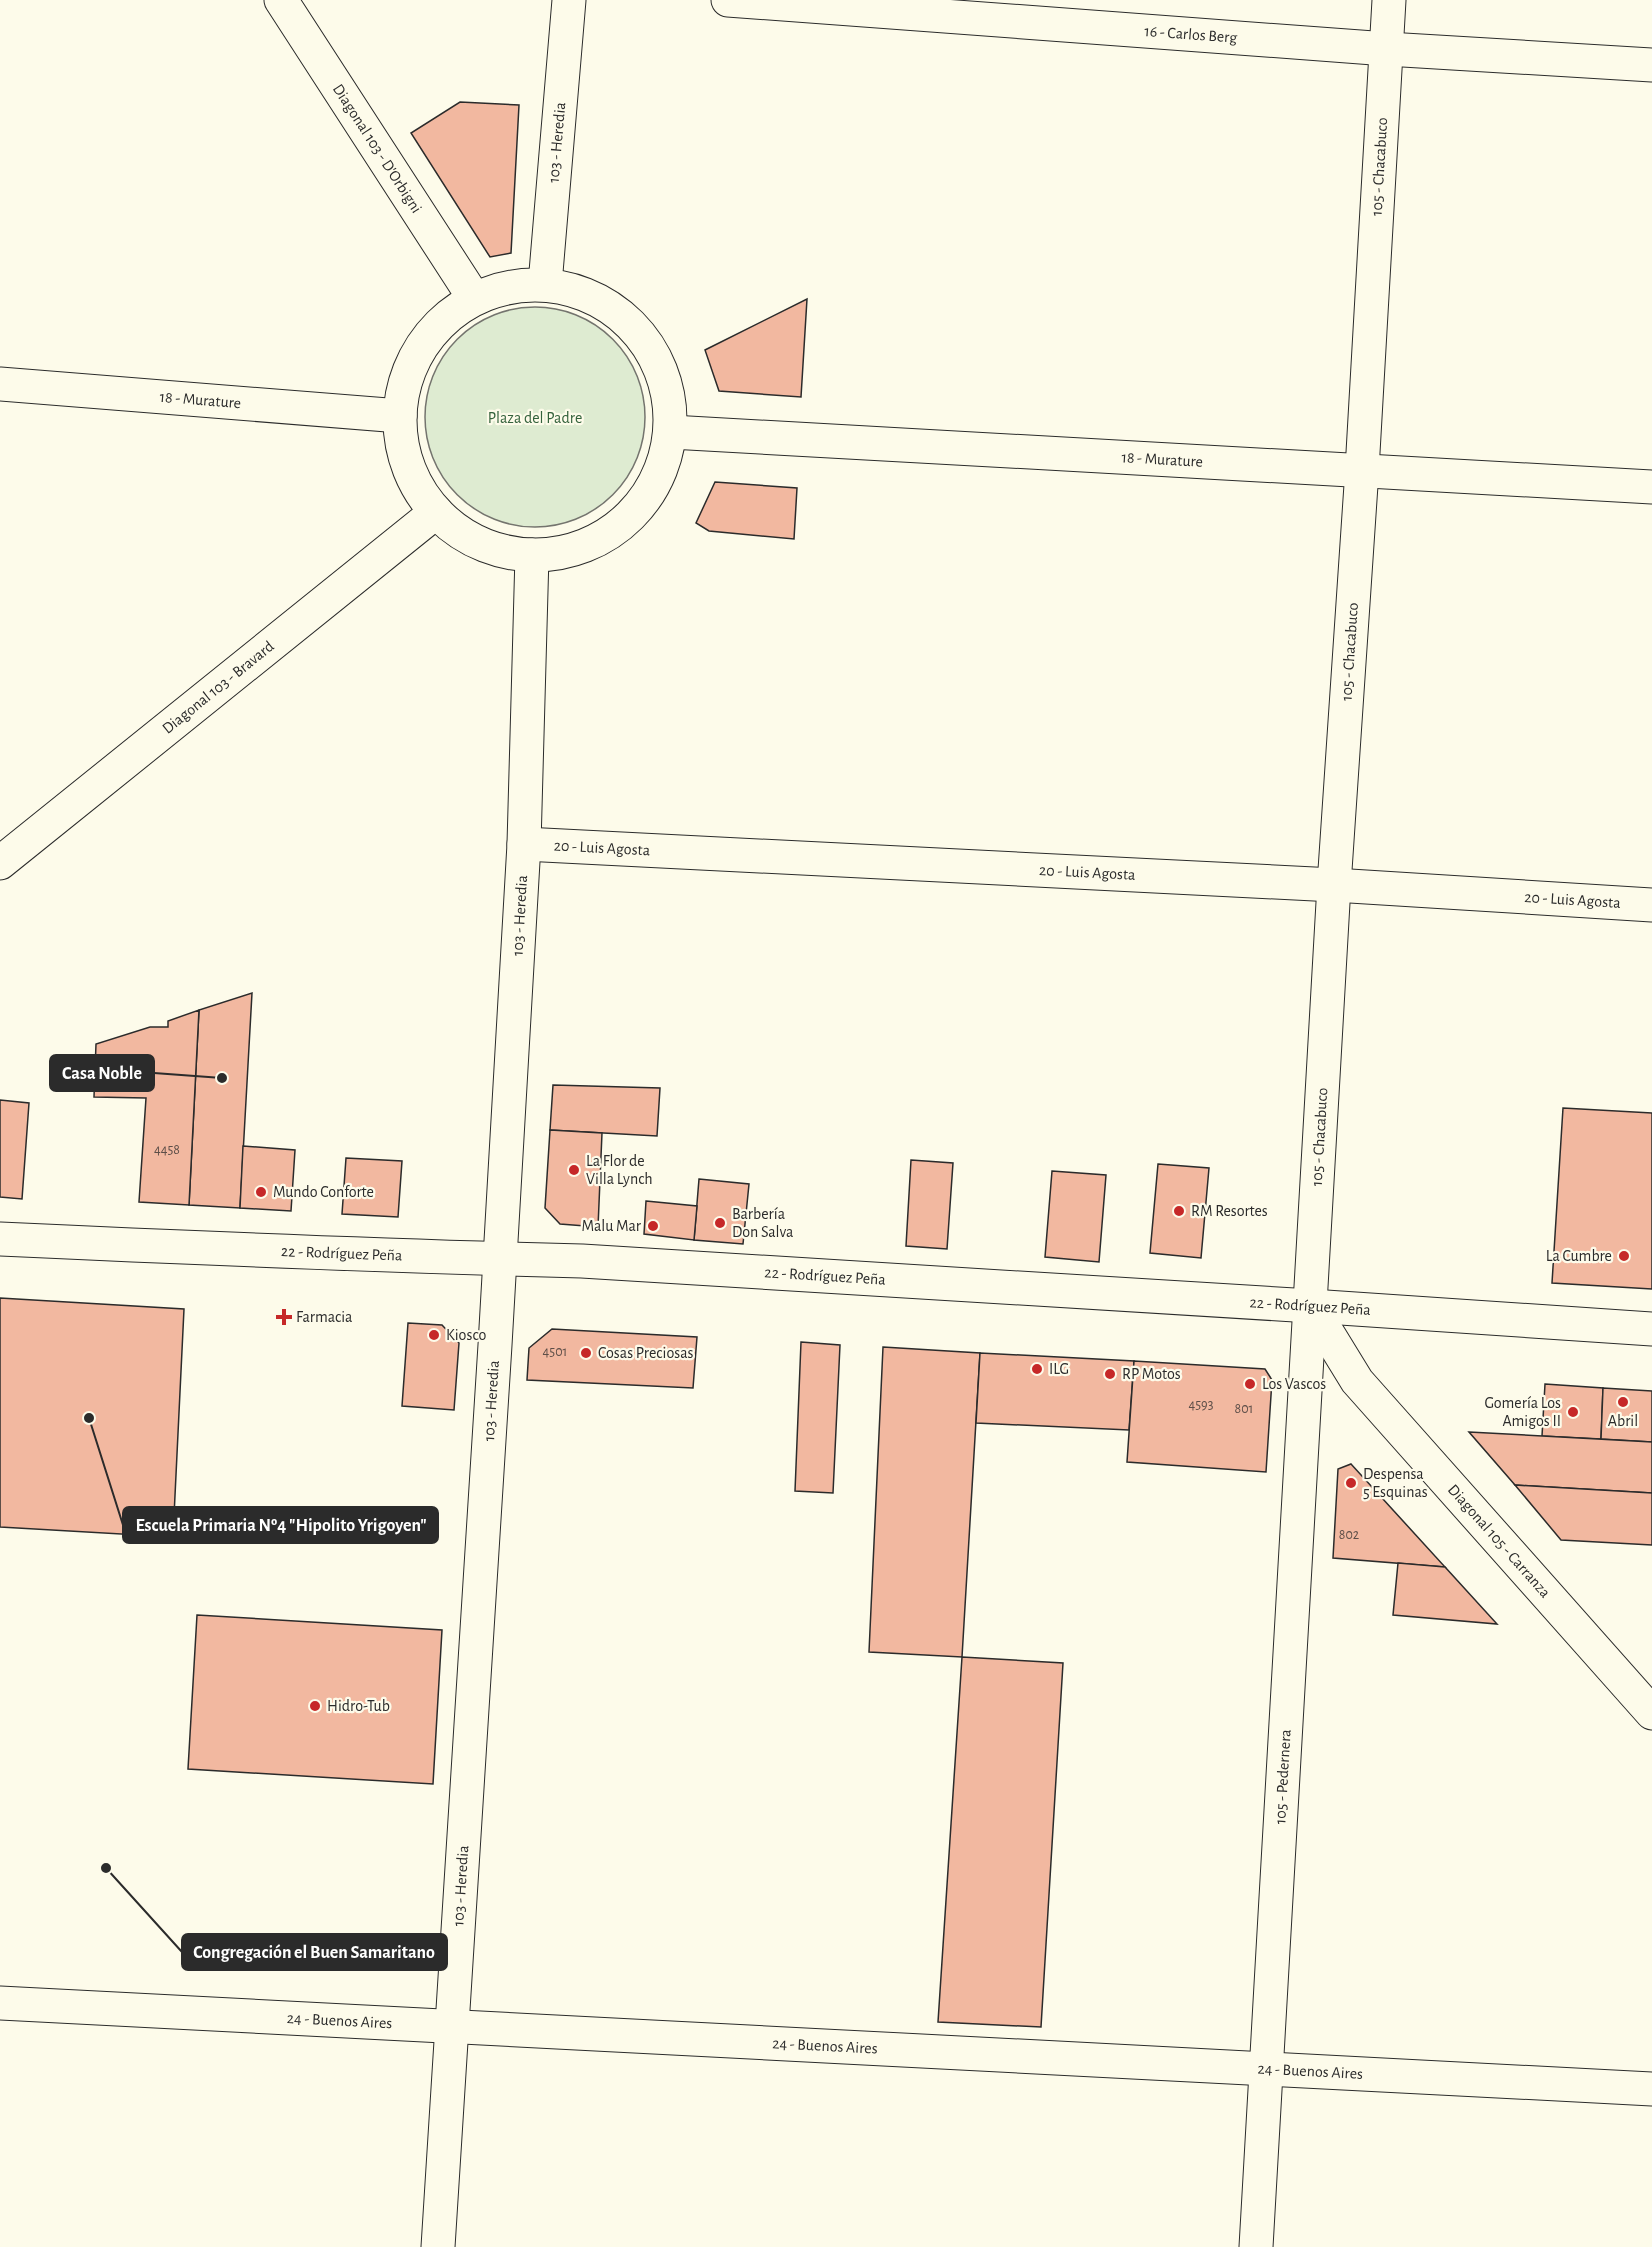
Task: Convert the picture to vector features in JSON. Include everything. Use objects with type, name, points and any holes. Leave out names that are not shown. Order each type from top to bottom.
[{"type":"street","name":"Diagonal 103 - D'Orbigni","points":[[281,0],[474,298]]},
{"type":"street","name":"103 - Heredia","points":[[545,284],[569,0]]},
{"type":"street","name":"16 - Carlos Berg","points":[[728,0],[1387,49],[1652,65]]},
{"type":"street","name":"105 - Chacabuco","points":[[1311,1306],[1334,885],[1362,470],[1389,0]]},
{"type":"street","points":[[545,284],[587,294],[624,317],[651,349],[668,390],[671,432],[661,472],[646,498],[640,507],[610,534],[573,550],[532,555],[506,552],[480,544],[456,530],[436,512],[416,484],[404,451],[400,416],[405,380],[420,347],[444,319],[474,298],[496,289],[545,284]]},
{"type":"street","name":"18 - Murature","points":[[0,384],[400,416]]},
{"type":"street","name":"18 - Murature","points":[[671,432],[1652,487]]},
{"type":"street","name":"Diagonal 103 - Bravard","points":[[0,863],[436,512]]},
{"type":"street","name":"103 - Heredia","points":[[438,2247],[524,844],[532,555]]},
{"type":"street","name":"20 - Luis Agosta","points":[[524,844],[1334,885],[1652,905]]},
{"type":"street","name":"22 - Rodríguez Peña","points":[[0,1239],[405,1257],[582,1261],[1652,1329]]},
{"type":"street","name":"Diagonal 105 - Carranza","points":[[1311,1306],[1357,1381],[1652,1713]]},
{"type":"street","name":"105 - Pedernera","points":[[1256,2247],[1311,1306]]},
{"type":"street","name":"24 - Buenos Aires","points":[[0,2003],[1652,2089]]},
{"type":"green space","name":"Plaza del Padre","points":[[524,307],[546,307],[577,315],[596,325],[613,339],[627,356],[637,375],[643,395],[645,417],[643,439],[637,459],[627,478],[613,495],[596,509],[567,523],[546,527],[524,527],[503,523],[483,514],[465,502],[450,487],[429,449],[425,428],[425,406],[429,385],[438,365],[450,347],[465,332],[503,311]]},
{"type":"building","points":[[460,102],[519,105],[511,253],[490,257],[411,133]]},
{"type":"building","points":[[807,299],[801,397],[719,391],[705,350]]},
{"type":"building","points":[[715,482],[797,488],[794,539],[709,531],[696,523]]},
{"type":"building","points":[[252,993],[240,1208],[189,1205],[199,1010]]},
{"type":"building","points":[[199,1010],[189,1205],[139,1202],[146,1098],[94,1097],[96,1044],[150,1027],[168,1027],[168,1021]]},
{"type":"building","points":[[553,1085],[660,1088],[657,1136],[550,1130]]},
{"type":"building","points":[[0,1100],[29,1103],[22,1199],[0,1197]]},
{"type":"building","points":[[1563,1108],[1652,1113],[1652,1289],[1552,1283]]},
{"type":"building","name":"La Flor de Villa Lynch","points":[[550,1130],[602,1133],[598,1227],[560,1224],[545,1208]]},
{"type":"building","points":[[243,1146],[295,1150],[291,1211],[240,1208]]},
{"type":"building","points":[[346,1158],[402,1161],[398,1217],[342,1214]]},
{"type":"building","points":[[911,1160],[953,1163],[947,1249],[906,1246]]},
{"type":"building","name":"RM Resortes","points":[[1158,1164],[1209,1168],[1201,1258],[1150,1253]]},
{"type":"building","points":[[1052,1171],[1106,1175],[1099,1262],[1045,1257]]},
{"type":"building","name":"Barbería Don Salva","points":[[699,1179],[749,1184],[743,1244],[694,1240]]},
{"type":"building","points":[[646,1201],[697,1206],[694,1240],[644,1234]]},
{"type":"building","points":[[0,1298],[184,1309],[173,1537],[0,1527]]},
{"type":"building","points":[[408,1323],[442,1325],[459,1343],[454,1410],[402,1406]]},
{"type":"building","points":[[552,1329],[697,1337],[693,1388],[527,1380],[529,1348]]},
{"type":"building","points":[[801,1342],[840,1345],[833,1493],[795,1491]]},
{"type":"building","points":[[883,1347],[980,1353],[962,1657],[869,1652]]},
{"type":"building","points":[[980,1353],[1134,1361],[1129,1430],[976,1423]]},
{"type":"building","points":[[1134,1361],[1265,1369],[1272,1380],[1266,1472],[1127,1462]]},
{"type":"building","name":"Gomería Los Amigos II","points":[[1545,1384],[1603,1388],[1601,1439],[1542,1436]]},
{"type":"building","points":[[1603,1388],[1652,1391],[1652,1442],[1601,1439]]},
{"type":"building","points":[[1469,1432],[1652,1442],[1652,1493],[1515,1485]]},
{"type":"building","points":[[1351,1464],[1445,1567],[1333,1558],[1338,1469]]},
{"type":"building","points":[[1515,1485],[1652,1493],[1652,1545],[1561,1540]]},
{"type":"building","points":[[1398,1563],[1445,1567],[1497,1624],[1393,1615]]},
{"type":"building","name":"Hidro-Tub","points":[[197,1615],[442,1630],[433,1784],[188,1769]]},
{"type":"building","points":[[962,1657],[1063,1663],[1041,2027],[938,2022]]},
{"type":"place","name":"Casa Noble","points":[[222,1078]]},
{"type":"place","name":"La Flor de Villa Lynch","points":[[574,1170]]},
{"type":"place","name":"Mundo Conforte","points":[[261,1192]]},
{"type":"place","name":"RM Resortes","points":[[1179,1211]]},
{"type":"place","name":"Barbería Don Salva","points":[[720,1223]]},
{"type":"place","name":"Malu Mar","points":[[653,1226]]},
{"type":"place","name":"La Cumbre","points":[[1624,1256]]},
{"type":"place","name":"Farmacia","points":[[284,1317]]},
{"type":"place","name":"Kiosco","points":[[434,1335]]},
{"type":"place","name":"Cosas Preciosas","points":[[586,1353]]},
{"type":"place","name":"ILG","points":[[1037,1369]]},
{"type":"place","name":"RP Motos","points":[[1110,1374]]},
{"type":"place","name":"Los Vascos","points":[[1250,1384]]},
{"type":"place","name":"Abril","points":[[1623,1402]]},
{"type":"place","name":"Gomería Los Amigos II","points":[[1573,1412]]},
{"type":"place","name":"Escuela Primaria Nº4 \"Hipolito Yrigoyen\"","points":[[89,1418]]},
{"type":"place","name":"Despensa 5 Esquinas","points":[[1351,1483]]},
{"type":"place","name":"Hidro-Tub","points":[[315,1706]]},
{"type":"place","name":"Congregación el Buen Samaritano","points":[[106,1868]]}]
